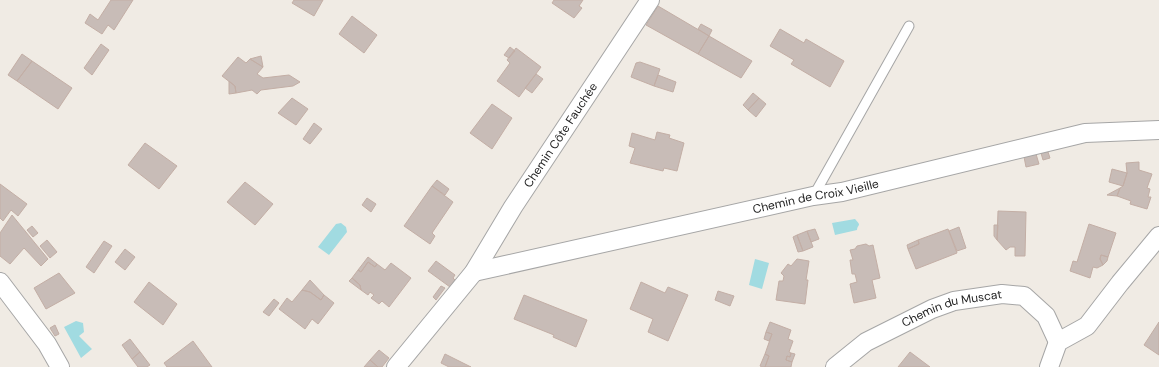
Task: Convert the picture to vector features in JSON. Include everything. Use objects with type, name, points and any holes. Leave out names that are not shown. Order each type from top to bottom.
[{"type":"street","name":"Chemin Côte Fauchée","points":[[396,367],[474,272],[513,207],[648,1]]},
{"type":"street","name":"Chemin de Croix Vieille","points":[[474,272],[814,196],[842,192],[1085,134],[1159,130]]},
{"type":"street","points":[[1049,367],[1058,342],[1087,326],[1159,236]]},
{"type":"street","points":[[0,282],[47,344],[60,367]]},
{"type":"street","name":"Chemin du Muscat","points":[[835,367],[866,342],[932,309],[954,301],[1002,294],[1024,296],[1046,316],[1058,342]]},
{"type":"lane","points":[[814,196],[909,26]]},
{"type":"water","points":[[855,219],[859,224],[857,230],[835,235],[832,223]]},
{"type":"water","points":[[341,223],[346,227],[347,232],[329,255],[318,247],[336,224]]},
{"type":"water","points":[[755,259],[769,263],[762,289],[749,285]]},
{"type":"water","points":[[76,321],[83,323],[84,332],[79,336],[92,349],[81,358],[64,327]]},
{"type":"building","points":[[111,0],[133,0],[114,30],[108,25],[102,34],[85,23],[90,14],[98,20]]},
{"type":"building","points":[[294,0],[323,0],[314,16],[292,3]]},
{"type":"building","points":[[554,0],[583,0],[579,6],[582,8],[574,18],[552,3]]},
{"type":"building","points":[[658,6],[709,36],[698,54],[646,25]]},
{"type":"building","points":[[352,16],[377,35],[364,53],[339,34]]},
{"type":"building","points":[[701,24],[712,30],[709,36],[698,29]]},
{"type":"building","points":[[780,29],[804,43],[806,39],[844,61],[830,87],[791,64],[794,60],[770,46]]},
{"type":"building","points":[[709,36],[752,61],[741,78],[698,54]]},
{"type":"building","points":[[101,44],[109,50],[92,75],[84,68]]},
{"type":"building","points":[[510,47],[515,51],[509,58],[504,55]]},
{"type":"building","points":[[516,48],[541,67],[519,97],[497,81],[510,63],[507,60]]},
{"type":"building","points":[[22,54],[32,61],[17,81],[8,75]]},
{"type":"building","points":[[261,56],[263,67],[250,59]]},
{"type":"building","points":[[238,57],[246,63],[250,59],[263,67],[257,74],[263,78],[289,75],[300,82],[293,86],[261,90],[257,94],[252,90],[236,93],[235,86],[222,76]]},
{"type":"building","points":[[32,61],[72,88],[58,109],[17,81]]},
{"type":"building","points":[[640,62],[660,69],[654,86],[631,77],[636,63]]},
{"type":"building","points":[[536,74],[543,79],[532,93],[525,88]]},
{"type":"building","points":[[658,75],[676,82],[673,92],[654,86]]},
{"type":"building","points":[[229,81],[235,86],[236,93],[229,94]]},
{"type":"building","points":[[753,93],[759,98],[748,110],[743,105]]},
{"type":"building","points":[[292,98],[308,109],[296,125],[278,113]]},
{"type":"building","points":[[759,98],[766,104],[756,117],[748,110]]},
{"type":"building","points":[[492,104],[512,118],[492,149],[470,133]]},
{"type":"building","points":[[314,123],[322,129],[310,144],[303,139]]},
{"type":"building","points":[[657,132],[670,135],[669,138],[684,143],[677,171],[664,168],[663,171],[630,163],[635,148],[629,146],[632,133],[655,140]]},
{"type":"building","points":[[145,143],[177,166],[159,189],[128,165]]},
{"type":"building","points":[[1048,152],[1050,158],[1043,160],[1041,153]]},
{"type":"building","points":[[1036,154],[1039,164],[1026,167],[1024,157]]},
{"type":"building","points":[[1139,162],[1139,170],[1152,174],[1147,188],[1150,189],[1148,197],[1151,197],[1147,209],[1130,204],[1131,201],[1117,196],[1120,188],[1123,186],[1127,173],[1126,163]]},
{"type":"building","points":[[1112,169],[1127,173],[1123,186],[1109,182]]},
{"type":"building","points":[[437,180],[449,189],[445,195],[432,186]]},
{"type":"building","points":[[245,182],[273,204],[255,225],[227,202]]},
{"type":"building","points":[[0,184],[27,204],[18,216],[11,210],[3,221],[0,218]]},
{"type":"building","points":[[432,186],[453,202],[432,233],[435,236],[430,244],[404,226]]},
{"type":"building","points":[[1120,188],[1117,196],[1107,195]]},
{"type":"building","points":[[367,198],[376,204],[371,212],[362,205]]},
{"type":"building","points":[[998,211],[1026,212],[1025,256],[1015,256],[1015,247],[1010,247],[1006,250],[997,240]]},
{"type":"building","points":[[12,215],[48,259],[41,266],[24,248],[10,264],[0,256],[0,233]]},
{"type":"building","points":[[1089,224],[1116,233],[1108,257],[1101,255],[1100,259],[1103,265],[1097,268],[1093,267],[1090,278],[1070,271],[1073,261],[1077,262]]},
{"type":"building","points":[[994,225],[998,225],[997,240],[994,236]]},
{"type":"building","points":[[32,226],[38,233],[33,237],[27,230]]},
{"type":"building","points":[[959,227],[966,248],[957,251],[949,231]]},
{"type":"building","points":[[815,229],[819,239],[811,242],[807,231]]},
{"type":"building","points":[[948,229],[957,253],[916,269],[908,249],[919,244],[918,240]]},
{"type":"building","points":[[807,231],[813,247],[803,251],[797,235]]},
{"type":"building","points":[[797,235],[803,251],[798,252],[793,237]]},
{"type":"building","points":[[47,240],[57,252],[50,258],[40,246]]},
{"type":"building","points":[[918,240],[919,244],[908,249],[907,245]]},
{"type":"building","points":[[104,241],[112,246],[94,273],[86,267]]},
{"type":"building","points":[[866,244],[869,246],[873,245],[880,278],[872,280],[876,298],[854,303],[850,284],[857,282],[855,274],[852,274],[850,260],[853,260],[850,250],[855,249],[857,246]]},
{"type":"building","points":[[125,249],[135,257],[125,270],[115,262]]},
{"type":"building","points":[[1101,255],[1108,257],[1107,261],[1103,265],[1100,259]]},
{"type":"building","points":[[368,257],[377,264],[375,267],[368,262],[361,272],[358,270]]},
{"type":"building","points":[[797,259],[809,261],[806,280],[808,280],[805,304],[776,300],[779,281],[783,281],[784,276],[781,273],[788,264],[791,266]]},
{"type":"building","points":[[436,261],[455,275],[453,278],[455,280],[450,287],[428,271]]},
{"type":"building","points":[[368,262],[375,267],[377,264],[385,270],[391,263],[411,278],[389,307],[382,301],[379,304],[371,298],[374,295],[370,292],[368,295],[361,290],[360,285],[352,278],[358,270],[361,272]]},
{"type":"building","points":[[59,273],[75,293],[46,309],[34,288]]},
{"type":"building","points":[[352,278],[360,285],[361,290],[349,281]]},
{"type":"building","points":[[310,280],[324,295],[321,300],[310,292],[302,290]]},
{"type":"building","points":[[149,282],[177,304],[163,325],[134,302]]},
{"type":"building","points":[[641,282],[665,293],[668,287],[688,295],[668,341],[648,332],[653,319],[630,309]]},
{"type":"building","points":[[441,286],[445,288],[436,300],[433,297]]},
{"type":"building","points":[[302,290],[310,292],[321,300],[324,295],[334,303],[318,324],[312,319],[305,329],[279,309],[287,298],[292,302]]},
{"type":"building","points":[[718,291],[734,296],[730,306],[715,300]]},
{"type":"building","points":[[524,295],[587,320],[576,347],[553,337],[554,335],[514,319]]},
{"type":"building","points":[[274,299],[279,303],[269,316],[263,312]]},
{"type":"building","points":[[770,322],[791,330],[788,339],[793,341],[789,352],[791,353],[790,357],[787,356],[786,360],[792,362],[791,367],[765,367],[769,356],[765,354],[772,334],[766,332]]},
{"type":"building","points":[[1159,322],[1159,355],[1144,345]]},
{"type":"building","points":[[55,325],[59,334],[55,336],[50,328]]},
{"type":"building","points":[[766,332],[772,334],[769,341],[764,339]]},
{"type":"building","points":[[130,339],[140,352],[132,359],[122,345]]},
{"type":"building","points":[[193,341],[212,367],[167,367],[164,363]]},
{"type":"building","points":[[379,350],[389,358],[382,367],[378,367],[370,360]]},
{"type":"building","points":[[140,352],[150,365],[147,367],[138,367],[132,359]]},
{"type":"building","points":[[910,352],[930,367],[898,367]]},
{"type":"building","points":[[791,353],[795,354],[792,362],[786,360],[787,356],[790,357]]},
{"type":"building","points":[[445,354],[471,367],[449,367],[441,363]]},
{"type":"building","points":[[765,354],[769,356],[765,367],[762,367],[760,366]]},
{"type":"building","points":[[370,360],[378,367],[364,367]]}]
